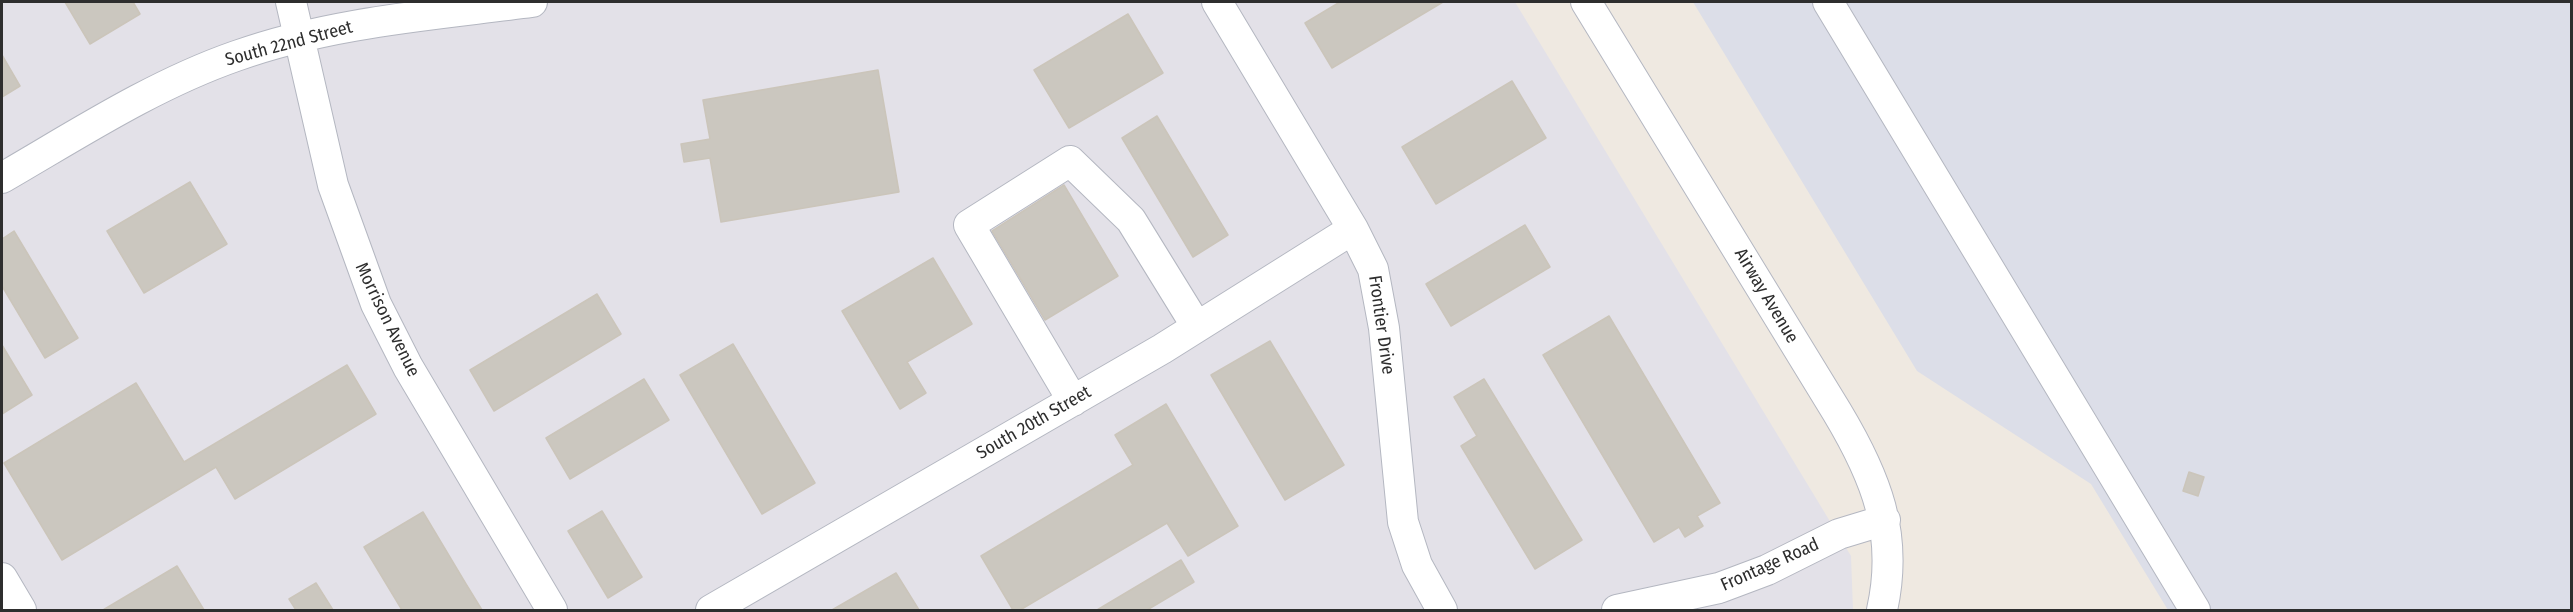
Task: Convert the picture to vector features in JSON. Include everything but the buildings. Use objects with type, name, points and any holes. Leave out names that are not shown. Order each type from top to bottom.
[{"type":"street","name":"Morrison Avenue","points":[[291,2],[333,185],[361,269],[376,304],[408,367],[552,610]]},
{"type":"street","name":"South 22nd Street","points":[[2,178],[123,108],[178,80],[236,56],[337,28],[532,2]]},
{"type":"street","name":"Frontier Drive","points":[[1217,2],[1353,228],[1373,269],[1381,303],[1405,530],[1417,565],[1442,610]]},
{"type":"street","name":"Airway Avenue","points":[[1586,2],[1845,426],[1873,482],[1885,520],[1889,554],[1882,610]]},
{"type":"street","points":[[1828,2],[2195,610]]},
{"type":"street","points":[[1073,401],[969,225],[1070,161],[1131,220],[1197,327]]},
{"type":"street","name":"South 20th Street","points":[[711,610],[1073,401],[1197,327],[1353,228]]},
{"type":"street","name":"Frontage Road","points":[[1617,610],[1719,588],[1761,572],[1839,534],[1885,520]]},
{"type":"street","points":[[2,578],[21,610]]},
{"type":"shaded area","points":[[2,2],[1515,2],[1851,556],[1853,610],[2,610]]},
{"type":"shaded area","points":[[1693,2],[2571,2],[2571,610],[2168,610],[2091,484],[1917,371]]}]
